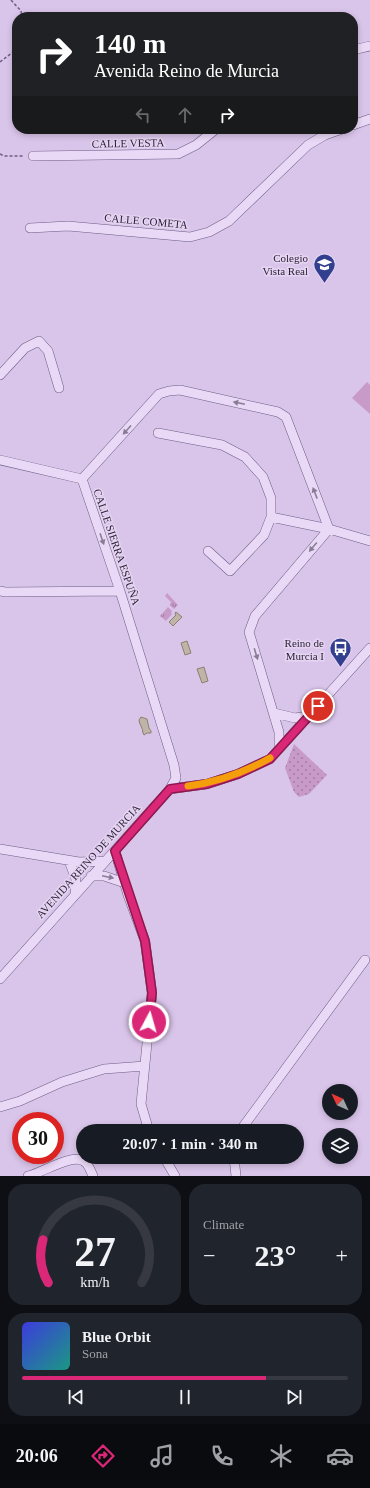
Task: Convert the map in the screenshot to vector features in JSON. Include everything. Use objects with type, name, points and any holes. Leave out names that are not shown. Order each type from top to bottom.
[{"type":"street","points":[[358,49],[370,46]]},
{"type":"street","points":[[358,123],[370,119]]},
{"type":"street","name":"CALLE VESTA","points":[[33,156],[178,154],[196,145],[210,134]]},
{"type":"street","name":"CALLE COMETA","points":[[30,228],[68,226],[190,237],[209,232],[228,221],[308,144],[328,134]]},
{"type":"street","points":[[0,375],[25,348],[39,341],[48,351],[59,388]]},
{"type":"street","name":"CALLE SIERRA ESPUÑA","points":[[170,789],[176,778],[174,765],[120,591],[82,479],[159,394],[168,391],[180,390],[278,412],[286,417],[329,529]]},
{"type":"street","points":[[158,433],[222,445],[245,457],[262,477],[270,498],[271,517],[264,535],[230,571],[208,551]]},
{"type":"street","points":[[0,460],[82,479]]},
{"type":"street","points":[[271,517],[329,529],[370,541]]},
{"type":"street","points":[[279,749],[279,732],[250,632],[255,616],[329,529]]},
{"type":"street","points":[[0,591],[120,591]]},
{"type":"street","points":[[170,789],[207,784],[238,774],[270,759],[370,648]]},
{"type":"street","points":[[274,713],[295,718],[309,716]]},
{"type":"street","name":"AVENIDA REINO DE MURCIA","points":[[0,979],[170,789]]},
{"type":"street","points":[[0,849],[69,861],[105,861]]},
{"type":"street","points":[[115,851],[145,941],[152,993],[141,1104],[146,1124]]},
{"type":"street","points":[[69,861],[76,879],[75,894]]},
{"type":"street","points":[[91,876],[104,876],[125,883]]},
{"type":"street","points":[[245,1124],[366,960]]},
{"type":"street","points":[[0,1107],[20,1101],[62,1082],[104,1069],[145,1066]]},
{"type":"street","points":[[28,1176],[71,1159],[79,1158],[86,1163],[94,1176]]},
{"type":"street","points":[[168,1164],[175,1176]]},
{"type":"street","points":[[235,1164],[236,1176]]},
{"type":"path","points":[[11,0],[21,12]]},
{"type":"path","points":[[0,62],[12,53]]},
{"type":"path","points":[[0,154],[4,156],[33,156]]},
{"type":"green space","points":[[367,382],[370,385],[370,414],[352,398]]},
{"type":"green space","points":[[167,593],[178,605],[174,609],[170,605],[171,602],[165,596]]},
{"type":"green space","points":[[168,607],[172,611],[172,614],[166,621],[160,616]]},
{"type":"green space","points":[[294,744],[327,775],[309,794],[299,797],[294,792],[285,768]]},
{"type":"shaded area","points":[[176,612],[182,617],[173,626],[169,622],[176,615]]},
{"type":"shaded area","points":[[187,641],[191,653],[185,655],[181,643]]},
{"type":"shaded area","points":[[204,667],[208,681],[202,683],[197,669]]},
{"type":"shaded area","points":[[141,717],[147,719],[151,733],[144,735],[139,722]]},
{"type":"slow traffic","points":[[188,786],[207,784],[238,774],[270,758]]},
{"type":"place","name":"Colegio Vista Real","points":[[324,284]]},
{"type":"place","name":"Reino de Murcia I","points":[[340,668]]},
{"type":"route","points":[[149,1022],[152,993],[145,941],[128,894],[115,851],[170,789],[207,784],[238,774],[270,759],[318,706]]}]
